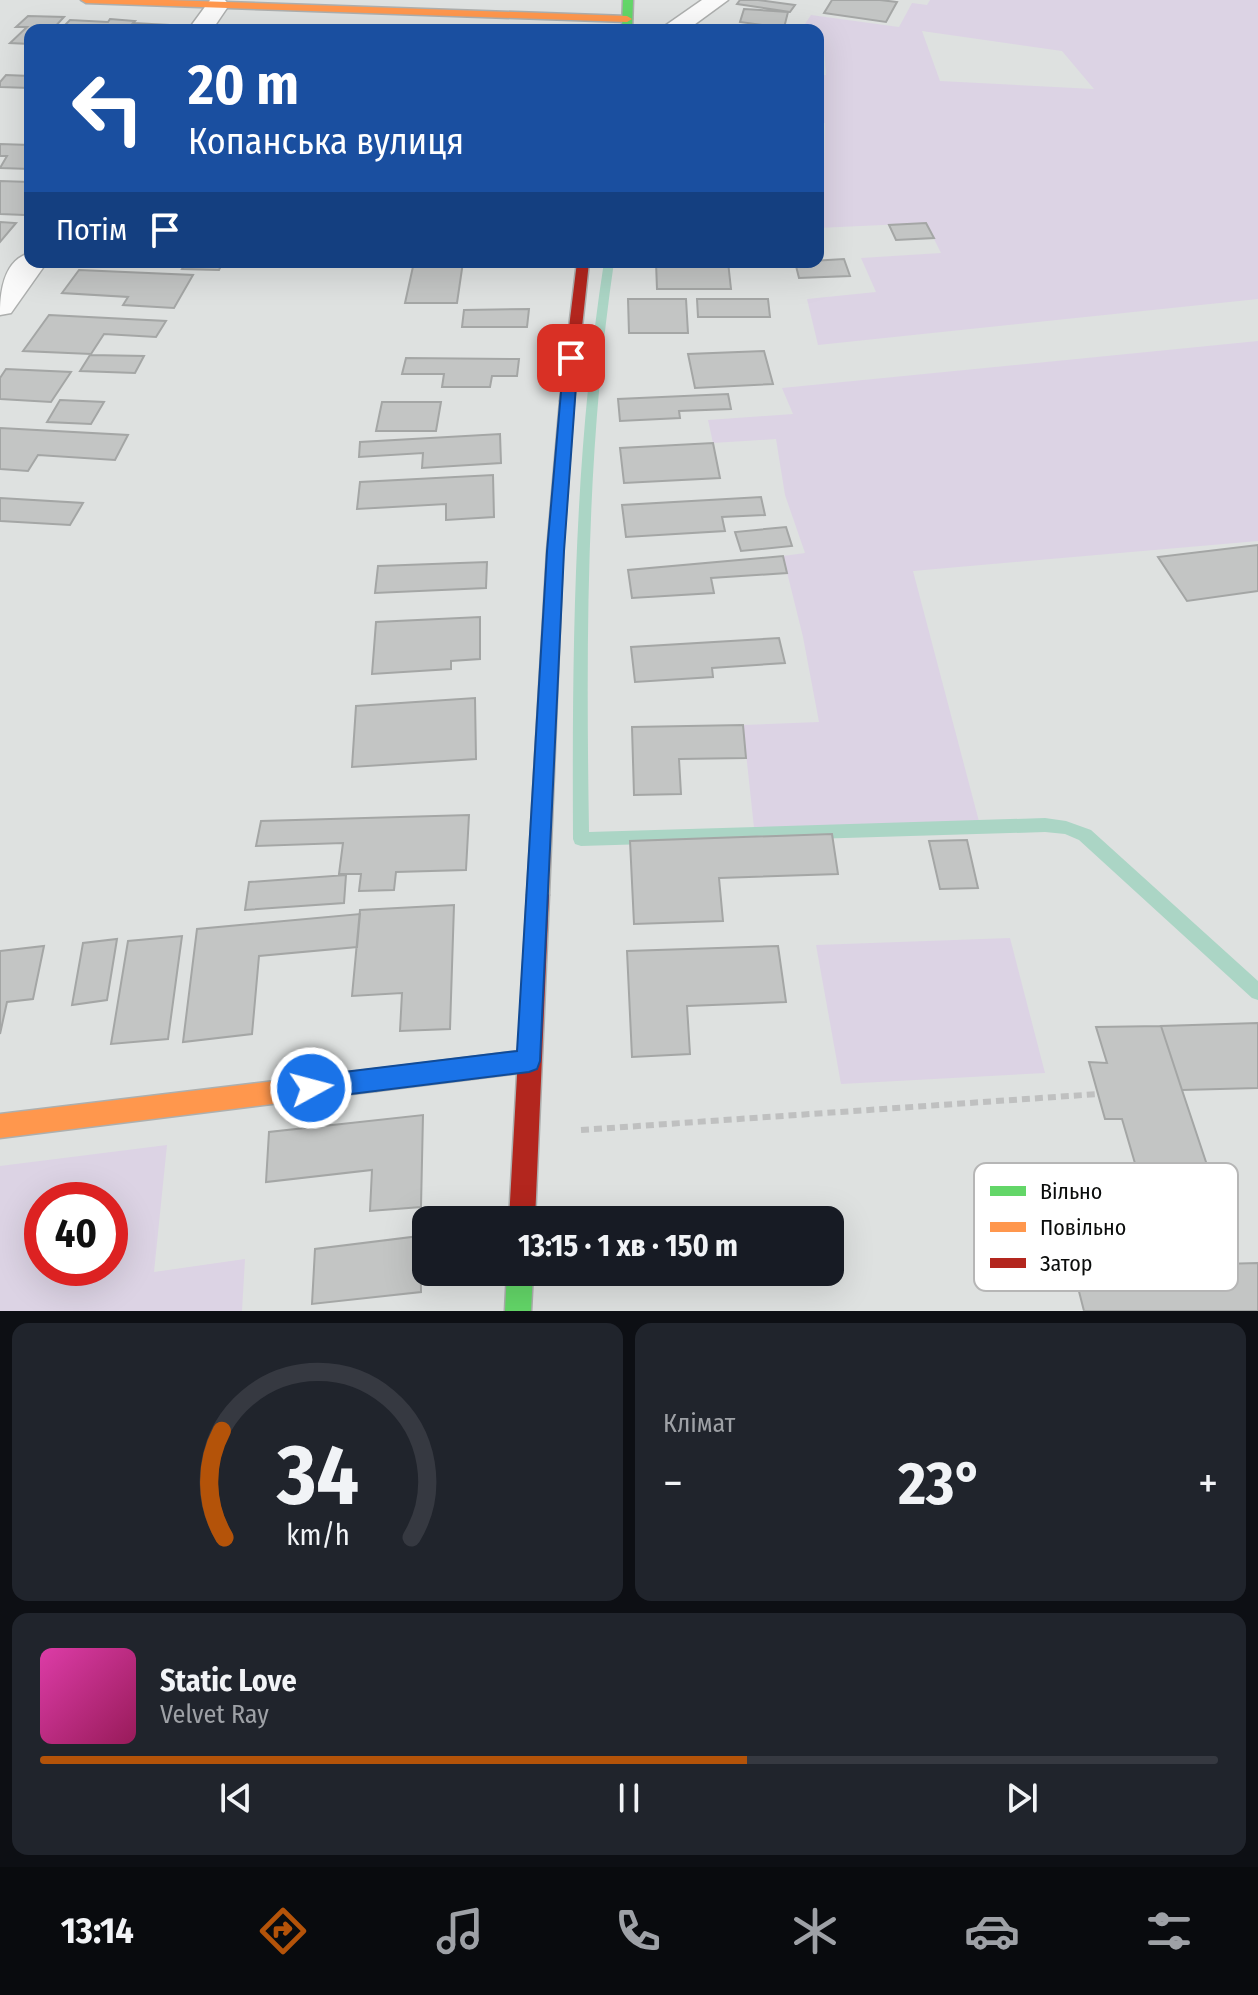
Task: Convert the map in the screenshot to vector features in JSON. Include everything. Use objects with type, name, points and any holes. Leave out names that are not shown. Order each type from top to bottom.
[{"type":"main road","points":[[86,0],[525,16],[616,24]]},
{"type":"main road","points":[[525,16],[604,0]]},
{"type":"main road","points":[[627,24],[628,0]]},
{"type":"main road","points":[[525,16],[556,24]]},
{"type":"main road","points":[[522,1206],[555,551],[568,383],[582,268]]},
{"type":"main road","points":[[0,1126],[529,1061]]},
{"type":"main road","points":[[518,1311],[519,1286]]},
{"type":"street","points":[[680,24],[717,0]]},
{"type":"street","points":[[204,24],[218,5]]},
{"type":"street","points":[[0,306],[28,268]]},
{"type":"path","points":[[525,1133],[1098,1094]]},
{"type":"shaded area","points":[[930,0],[1258,0],[1258,299],[818,345],[807,299],[876,292],[861,258],[941,253],[926,223],[824,228],[824,24],[805,24],[811,15],[899,27],[912,3],[927,5]],"holes":[[[922,31],[1062,51],[1094,89],[940,81]]]},
{"type":"shaded area","points":[[1258,341],[1258,541],[913,571],[981,829],[755,837],[743,725],[819,722],[783,556],[805,553],[785,495],[776,439],[713,443],[708,420],[793,414],[782,388]]},
{"type":"shaded area","points":[[1010,938],[1045,1073],[841,1084],[816,945]]},
{"type":"shaded area","points":[[167,1145],[154,1272],[245,1259],[242,1311],[0,1311],[0,1166]]},
{"type":"building","points":[[740,0],[795,5],[790,12],[737,4]]},
{"type":"building","points":[[832,0],[897,2],[886,22],[824,13]]},
{"type":"building","points":[[744,9],[788,12],[785,24],[740,22]]},
{"type":"building","points":[[28,16],[64,17],[58,24],[24,24],[24,27],[16,27]]},
{"type":"building","points":[[110,19],[150,24],[66,24],[70,20],[108,22]]},
{"type":"building","points":[[24,30],[24,44],[10,43]]},
{"type":"building","points":[[6,75],[24,76],[24,88],[0,87]]},
{"type":"building","points":[[0,144],[24,145],[24,169],[0,168],[7,156],[0,156]]},
{"type":"building","points":[[0,181],[24,182],[24,215],[0,214]]},
{"type":"building","points":[[0,222],[16,223],[0,242]]},
{"type":"building","points":[[926,223],[934,238],[896,240],[889,225]]},
{"type":"building","points":[[844,259],[850,276],[799,278],[796,268],[824,268],[824,260]]},
{"type":"building","points":[[183,268],[220,268],[219,270]]},
{"type":"building","points":[[413,268],[462,268],[457,303],[405,303]]},
{"type":"building","points":[[656,268],[729,268],[731,289],[657,289]]},
{"type":"building","points":[[79,270],[193,275],[174,308],[123,305],[128,297],[62,293]]},
{"type":"building","points":[[628,299],[686,299],[688,333],[629,333]]},
{"type":"building","points":[[697,299],[768,299],[770,317],[698,317]]},
{"type":"building","points":[[529,309],[527,327],[462,327],[464,310]]},
{"type":"building","points":[[49,315],[166,321],[156,337],[104,334],[91,354],[23,351]]},
{"type":"building","points":[[764,351],[773,384],[695,388],[688,354]]},
{"type":"building","points":[[90,355],[144,356],[135,373],[80,371]]},
{"type":"building","points":[[406,358],[519,359],[517,376],[492,376],[490,387],[442,387],[444,374],[402,374]]},
{"type":"building","points":[[6,369],[71,372],[51,402],[0,399],[0,378]]},
{"type":"building","points":[[728,394],[731,409],[679,411],[680,418],[620,421],[618,399]]},
{"type":"building","points":[[60,400],[104,402],[91,424],[47,422]]},
{"type":"building","points":[[382,402],[441,402],[436,431],[376,431]]},
{"type":"building","points":[[0,428],[128,435],[115,460],[38,455],[28,471],[0,469]]},
{"type":"building","points":[[500,434],[501,463],[422,468],[423,453],[359,457],[360,442]]},
{"type":"building","points":[[713,443],[720,478],[624,483],[620,448]]},
{"type":"building","points":[[493,475],[494,517],[446,520],[446,504],[357,509],[360,482]]},
{"type":"building","points":[[761,497],[765,515],[722,517],[725,531],[626,537],[622,505]]},
{"type":"building","points":[[0,498],[83,503],[70,525],[0,521]]},
{"type":"building","points":[[786,527],[792,546],[741,551],[735,532]]},
{"type":"building","points":[[1258,545],[1258,591],[1187,601],[1158,557]]},
{"type":"building","points":[[783,556],[787,573],[711,578],[714,593],[632,598],[628,570]]},
{"type":"building","points":[[487,562],[486,588],[375,593],[378,566]]},
{"type":"building","points":[[480,617],[480,659],[451,661],[451,669],[372,674],[376,622]]},
{"type":"building","points":[[779,638],[785,663],[712,668],[713,677],[635,682],[631,647]]},
{"type":"building","points":[[475,698],[476,759],[352,767],[356,706]]},
{"type":"building","points":[[743,725],[746,758],[679,759],[681,794],[634,795],[632,727]]},
{"type":"building","points":[[469,815],[466,870],[396,872],[394,890],[359,891],[361,874],[339,874],[343,843],[256,846],[261,821]]},
{"type":"building","points":[[832,834],[838,874],[719,878],[723,921],[634,924],[630,841]]},
{"type":"building","points":[[967,840],[978,888],[940,889],[929,841]]},
{"type":"building","points":[[346,875],[344,903],[245,910],[249,882]]},
{"type":"building","points":[[454,905],[450,1029],[400,1031],[402,993],[352,996],[360,910]]},
{"type":"building","points":[[360,914],[357,947],[259,956],[252,1034],[183,1042],[197,929]]},
{"type":"building","points":[[182,936],[168,1039],[111,1044],[128,941]]},
{"type":"building","points":[[117,939],[107,1000],[72,1005],[83,943]]},
{"type":"building","points":[[44,946],[33,999],[7,1002],[0,1034],[0,951]]},
{"type":"building","points":[[778,946],[786,1002],[687,1006],[690,1054],[632,1057],[627,951]]},
{"type":"building","points":[[1258,1023],[1258,1088],[1182,1090],[1161,1026]]},
{"type":"building","points":[[1161,1026],[1206,1163],[1135,1163],[1122,1119],[1105,1119],[1089,1062],[1107,1063],[1096,1027]]},
{"type":"building","points":[[423,1115],[421,1206],[370,1211],[372,1170],[266,1182],[269,1132]]},
{"type":"building","points":[[412,1237],[412,1286],[421,1286],[421,1292],[312,1304],[315,1249]]},
{"type":"building","points":[[1258,1263],[1258,1311],[1084,1311],[1079,1291],[1238,1291],[1238,1264]]},
{"type":"waterway","points":[[608,268],[590,405],[585,477],[580,622],[581,839],[1045,825],[1066,828],[1085,835],[1258,992]]},
{"type":"traffic: fast","points":[[627,24],[628,0]]},
{"type":"traffic: fast","points":[[376,1080],[529,1061]]},
{"type":"traffic: fast","points":[[518,1311],[519,1286]]},
{"type":"traffic: slow","points":[[86,0],[627,19]]},
{"type":"traffic: slow","points":[[538,895],[555,551],[567,401]]},
{"type":"traffic: slow","points":[[0,1126],[376,1080]]},
{"type":"traffic: jam","points":[[567,401],[582,268]]},
{"type":"traffic: jam","points":[[523,1206],[538,895]]},
{"type":"route","points":[[311,1088],[529,1061],[555,551],[571,358]]}]
